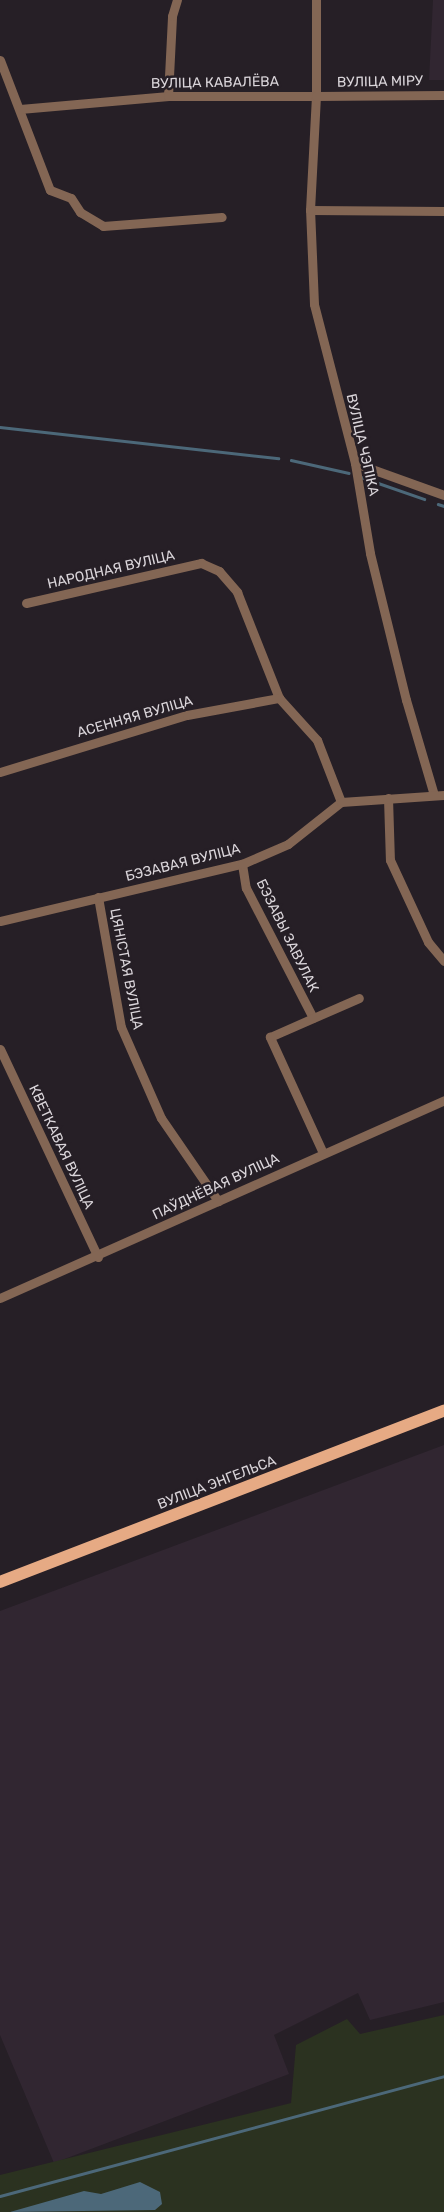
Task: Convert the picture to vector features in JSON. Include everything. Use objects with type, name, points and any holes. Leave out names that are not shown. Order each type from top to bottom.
[{"type":"main road","name":"ВУЛІЦА ЭНГЕЛЬСА","points":[[0,1582],[444,1411]]},
{"type":"street","points":[[168,96],[172,16],[177,0]]},
{"type":"street","points":[[316,0],[316,96]]},
{"type":"street","points":[[0,60],[50,190],[72,198],[80,212],[103,226],[222,217]]},
{"type":"street","name":"ВУЛІЦА МІРУ","points":[[316,96],[444,95]]},
{"type":"street","name":"ВУЛІЦА КАВАЛЁВА","points":[[20,109],[168,96],[316,96]]},
{"type":"street","name":"ВУЛІЦА ЧЭПІКА","points":[[316,96],[310,210],[314,304],[355,464],[370,553],[434,795]]},
{"type":"street","points":[[310,210],[444,211]]},
{"type":"street","points":[[355,464],[444,495]]},
{"type":"street","name":"НАРОДНАЯ ВУЛІЦА","points":[[26,603],[201,563],[219,571],[237,592],[279,698]]},
{"type":"street","points":[[279,698],[317,740],[341,802],[444,795]]},
{"type":"street","name":"АСЕННЯЯ ВУЛІЦА","points":[[0,772],[187,715],[279,698]]},
{"type":"street","points":[[388,798],[390,860],[428,942],[444,961]]},
{"type":"street","name":"БЭЗАВАЯ ВУЛІЦА","points":[[0,921],[242,864],[288,844],[341,802]]},
{"type":"street","name":"БЭЗАВЫ ЗАВУЛАК","points":[[242,864],[246,888],[313,1018]]},
{"type":"street","name":"ЦЯНІСТАЯ ВУЛІЦА","points":[[98,897],[121,1027],[161,1118],[218,1201]]},
{"type":"street","points":[[323,1153],[270,1037],[358,998]]},
{"type":"street","name":"КВЕТКАВАЯ ВУЛІЦА","points":[[0,1048],[98,1256]]},
{"type":"street","name":"ПАЎДНЁВАЯ ВУЛІЦА","points":[[0,1298],[98,1256],[444,1100]]},
{"type":"shaded area","points":[[433,0],[444,0],[444,80],[429,80]]},
{"type":"shaded area","points":[[444,1445],[444,2002],[370,2020],[358,1993],[274,2035],[289,2074],[54,2163],[0,2035],[0,1611]]},
{"type":"green space","points":[[444,2015],[444,2212],[0,2212],[0,2175],[291,2103],[296,2045],[347,2019],[360,2034]]},
{"type":"water","points":[[140,2182],[160,2192],[162,2204],[155,2210],[10,2212],[84,2191],[101,2194]]},
{"type":"waterway","points":[[0,427],[278,458]]},
{"type":"waterway","points":[[291,460],[349,473]]},
{"type":"waterway","points":[[361,477],[424,499]]},
{"type":"waterway","points":[[438,504],[444,506]]},
{"type":"waterway","points":[[0,2196],[444,2076]]}]
